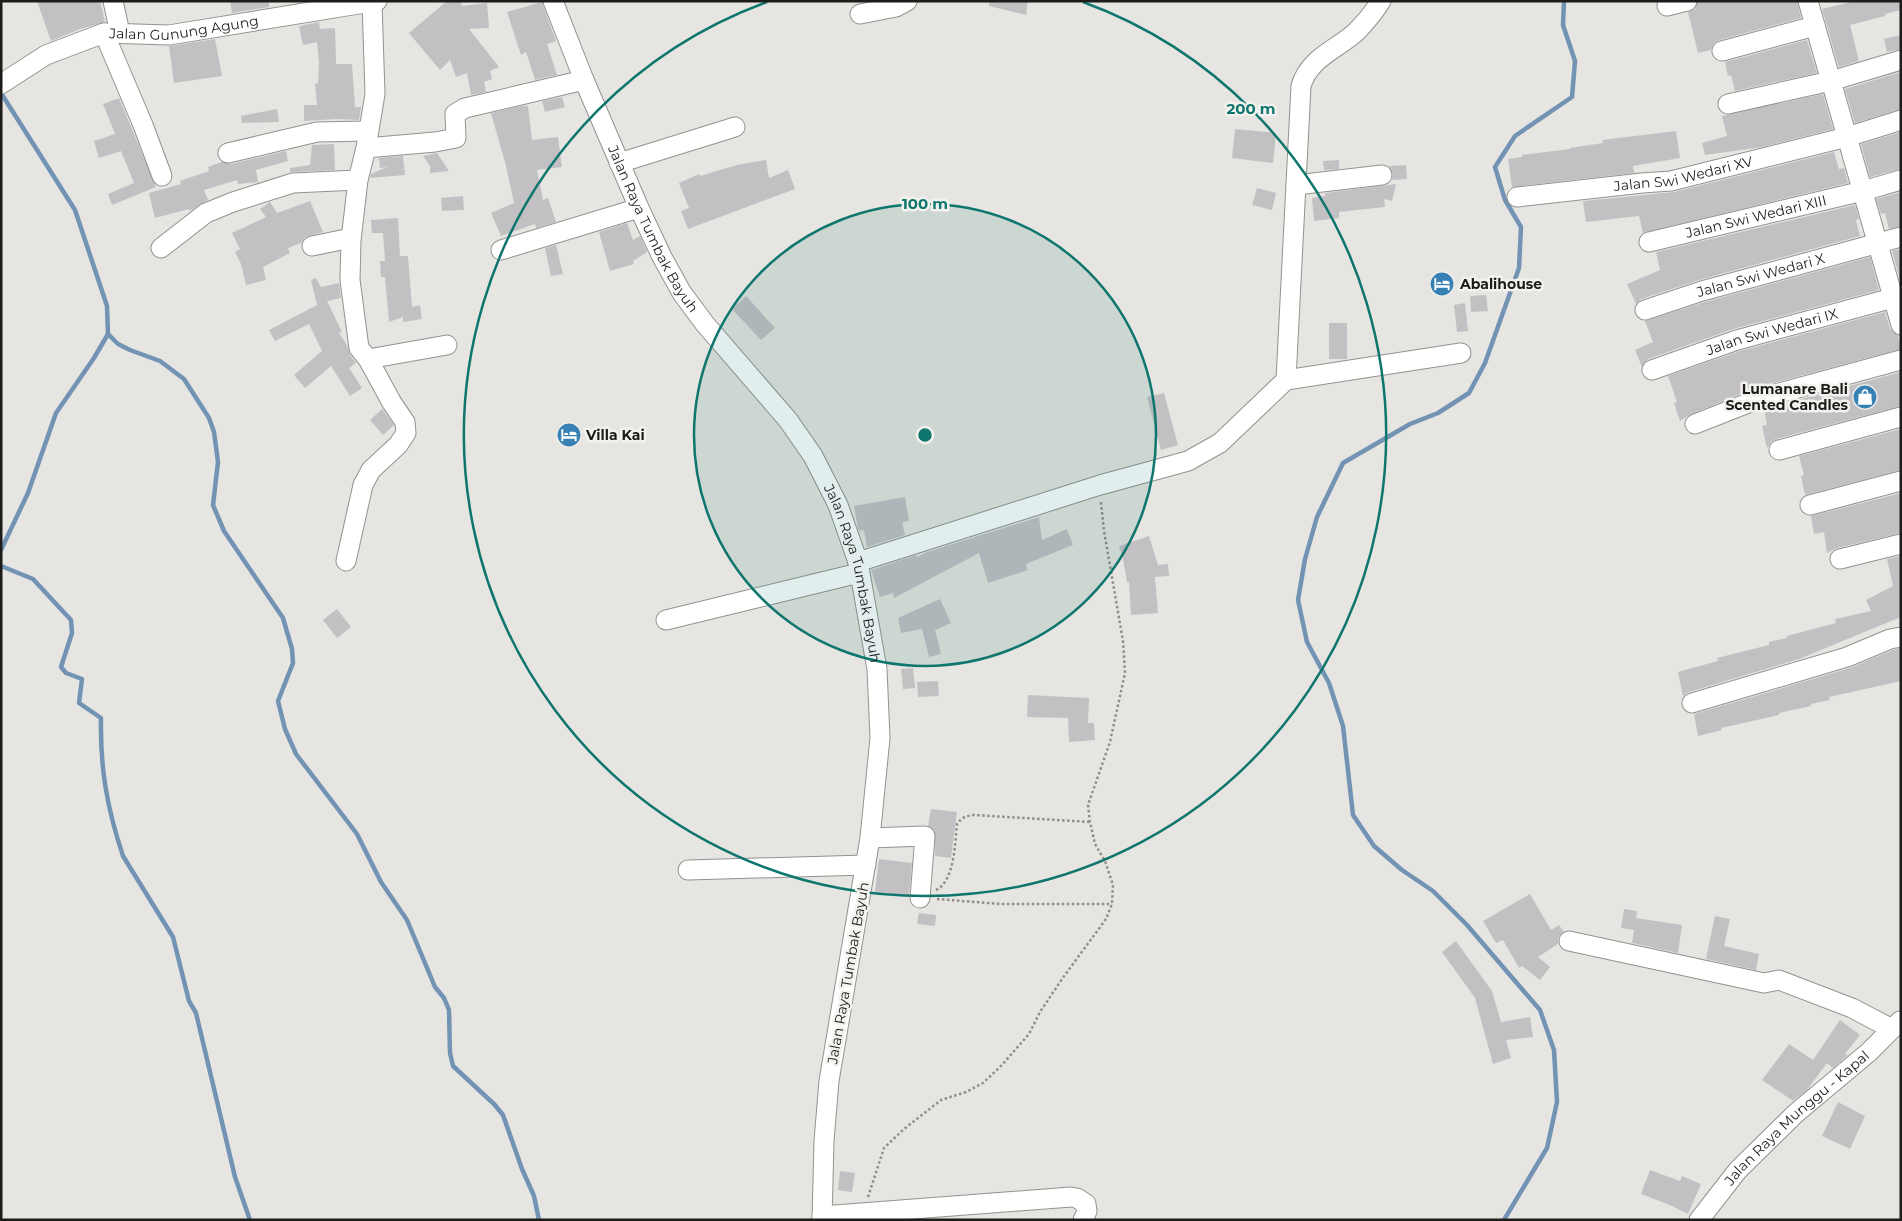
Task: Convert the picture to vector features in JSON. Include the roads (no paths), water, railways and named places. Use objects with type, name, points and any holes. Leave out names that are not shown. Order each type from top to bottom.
[{"type":"street","points":[[113,1],[112,33],[162,176]]},
{"type":"street","name":"Jalan Raya Tumbak Bayuh","points":[[553,1],[619,163],[662,257],[682,293],[705,324],[788,420],[813,456],[838,505],[858,568],[877,669],[880,738],[866,865],[829,1081],[824,1141],[822,1218]]},
{"type":"street","points":[[860,14],[896,7],[907,1]]},
{"type":"street","points":[[1286,380],[1300,86],[1304,74],[1312,65],[1355,33],[1373,14],[1381,1]]},
{"type":"street","points":[[1666,6],[1687,1]]},
{"type":"street","points":[[346,561],[363,486],[371,470],[398,444],[406,433],[405,422],[392,403],[368,359],[359,348],[350,280],[351,238],[358,180],[374,94],[374,2]]},
{"type":"street","name":"Jalan Gunung Agung","points":[[5,81],[60,48],[112,33],[169,35],[374,2]]},
{"type":"street","points":[[1815,3],[1815,26],[1878,244],[1895,295],[1901,325]]},
{"type":"street","points":[[1722,51],[1815,26]]},
{"type":"street","points":[[1728,104],[1831,81],[1901,60]]},
{"type":"street","points":[[228,153],[317,132],[367,139],[435,142],[456,138],[456,114],[466,108],[584,80]]},
{"type":"street","name":"Jalan Swi Wedari XV","points":[[1516,197],[1642,182],[1671,181],[1847,137],[1901,120]]},
{"type":"street","points":[[619,163],[735,127]]},
{"type":"street","points":[[1296,185],[1382,175]]},
{"type":"street","points":[[161,248],[206,213],[233,202],[294,183],[358,180]]},
{"type":"street","name":"Jalan Swi Wedari XIII","points":[[1649,242],[1863,191],[1901,180]]},
{"type":"street","points":[[501,250],[639,208]]},
{"type":"street","name":"Jalan Swi Wedari X","points":[[1645,310],[1702,290],[1901,237]]},
{"type":"street","points":[[312,246],[351,238]]},
{"type":"street","name":"Jalan Swi Wedari IX","points":[[1652,370],[1737,340],[1895,295]]},
{"type":"street","points":[[368,359],[447,344]]},
{"type":"street","points":[[666,620],[858,568],[1100,485],[1188,460],[1220,443],[1286,380],[1460,353]]},
{"type":"street","points":[[1695,424],[1761,398],[1901,360]]},
{"type":"street","points":[[1778,450],[1901,417]]},
{"type":"street","points":[[1810,505],[1901,481]]},
{"type":"street","points":[[1840,559],[1901,544]]},
{"type":"street","points":[[1692,703],[1847,657],[1890,639],[1901,637]]},
{"type":"street","points":[[870,838],[925,836],[920,898]]},
{"type":"street","points":[[688,870],[866,865]]},
{"type":"street","points":[[1568,941],[1764,983],[1779,980],[1896,1025]]},
{"type":"street","name":"Jalan Raya Munggu - Kapal","points":[[1699,1220],[1738,1170],[1795,1114],[1869,1052],[1896,1025]]},
{"type":"street","points":[[822,1218],[863,1213],[1071,1197],[1077,1198],[1086,1204],[1087,1210],[1083,1220]]},
{"type":"waterway","points":[[1504,1220],[1547,1148],[1557,1102],[1554,1050],[1540,1010],[1467,925],[1433,891],[1402,870],[1374,846],[1353,815],[1343,726],[1329,683],[1307,642],[1298,600],[1305,559],[1317,517],[1343,463],[1410,424],[1438,413],[1469,393],[1485,363],[1519,268],[1521,227],[1505,200],[1495,167],[1515,136],[1572,97],[1575,61],[1563,25],[1564,1]]},
{"type":"waterway","points":[[1,93],[75,210],[107,306],[108,334],[94,358],[56,413],[28,493],[1,550]]},
{"type":"waterway","points":[[108,334],[118,344],[160,361],[184,379],[209,418],[214,432],[218,462],[213,505],[224,531],[283,618],[292,649],[293,663],[278,701],[285,729],[296,754],[357,834],[381,882],[407,920],[435,987],[444,998],[449,1010],[450,1053],[453,1066],[494,1104],[503,1115],[522,1169],[534,1196],[539,1220]]},
{"type":"waterway","points":[[1,566],[33,579],[71,620],[72,633],[61,667],[66,673],[82,679],[79,703],[101,718],[103,771],[117,838],[123,856],[173,937],[189,1001],[196,1013],[235,1177],[250,1220]]},
{"type":"place","name":"Abalihouse","points":[[1442,284]]},
{"type":"place","name":"Lumanare Bali Scented Candles","points":[[1865,397]]},
{"type":"place","name":"Villa Kai","points":[[569,435]]}]
